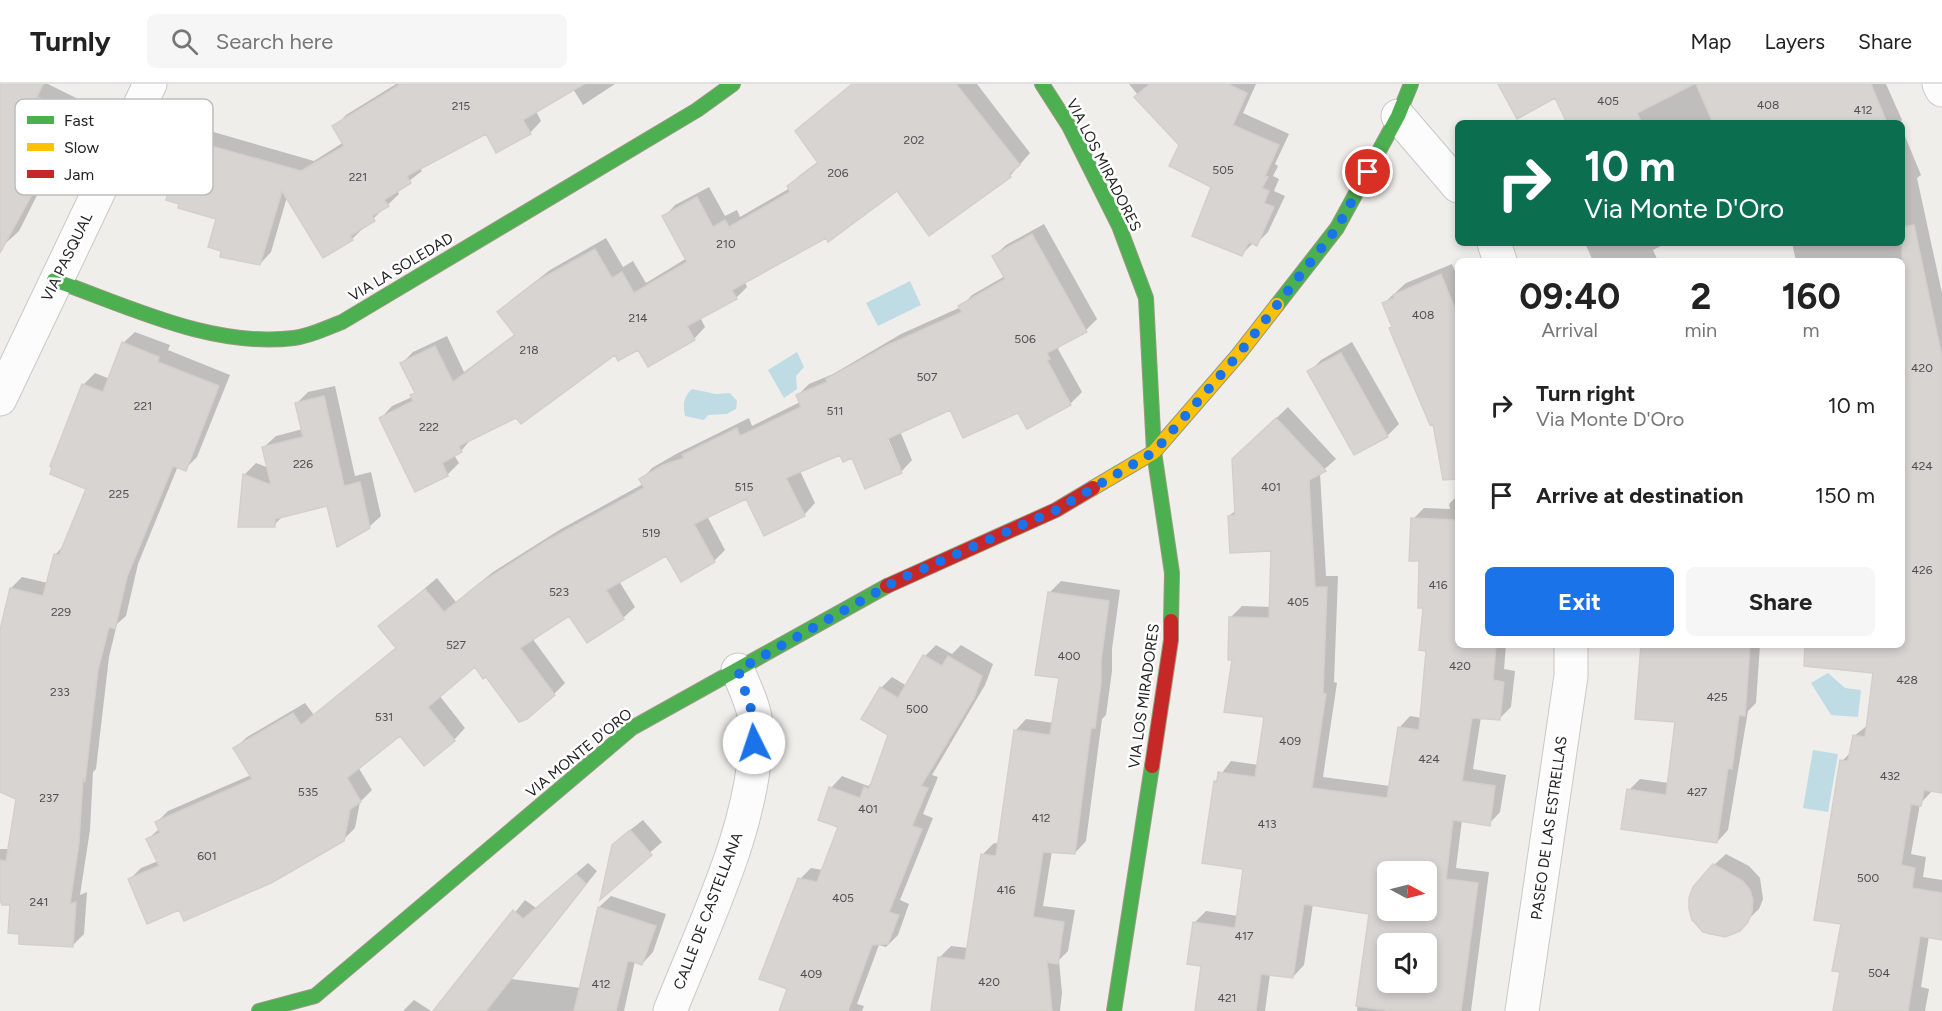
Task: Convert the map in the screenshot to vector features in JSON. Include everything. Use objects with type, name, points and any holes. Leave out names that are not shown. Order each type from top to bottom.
[{"type":"street","name":"VIA PASQUAL","points":[[143,99],[150,84]]},
{"type":"street","name":"VIA LA SOLEDAD","points":[[54,280],[202,331],[259,339],[295,338],[342,322],[697,110],[733,84]]},
{"type":"street","name":"VIA LOS MIRADORES","points":[[1042,84],[1069,126],[1119,226],[1146,298],[1154,452],[1172,573],[1171,640],[1114,1011]]},
{"type":"street","name":"VIA MONTE D'ORO","points":[[259,1011],[311,1004],[632,728],[900,579],[1056,510],[1154,452],[1238,355],[1337,228],[1398,116],[1411,84]]},
{"type":"street","points":[[1939,84],[1942,90]]},
{"type":"street","points":[[1398,116],[1455,182]]},
{"type":"street","name":"VIA PASQUAL","points":[[0,399],[54,280],[97,195]]},
{"type":"street","name":"PASEO DE LAS ESTRELLAS","points":[[1522,1011],[1571,676],[1571,648]]},
{"type":"street","name":"CALLE DE CASTELLANA","points":[[670,1011],[734,848],[751,779],[756,724],[738,670]]},
{"type":"water","points":[[910,281],[921,305],[878,326],[866,303]]},
{"type":"water","points":[[797,352],[804,367],[796,376],[797,389],[784,398],[768,370]]},
{"type":"water","points":[[692,389],[716,394],[730,393],[737,401],[736,409],[727,414],[708,415],[704,420],[685,416],[684,401]]},
{"type":"water","points":[[1828,673],[1845,688],[1861,690],[1858,717],[1831,715],[1811,683]]},
{"type":"water","points":[[1813,750],[1838,754],[1828,812],[1803,808]]},
{"type":"building","points":[[0,84],[43,84],[37,97],[42,99],[15,99],[15,195],[32,195],[0,253]]},
{"type":"building","points":[[401,84],[584,84],[523,120],[531,134],[496,153],[486,134],[407,176],[411,183],[384,200],[389,206],[372,216],[375,221],[350,236],[353,240],[323,258],[282,191],[260,265],[220,257],[221,251],[208,247],[216,219],[178,208],[179,204],[166,200],[167,195],[213,195],[213,146],[301,171],[344,146],[332,126]]},
{"type":"building","points":[[852,84],[956,84],[1020,165],[1009,174],[1011,177],[929,236],[897,191],[828,242],[826,238],[732,290],[737,299],[687,326],[695,340],[648,367],[638,350],[618,361],[615,355],[521,424],[516,418],[459,446],[462,452],[442,463],[448,476],[415,492],[379,418],[413,401],[410,395],[415,393],[400,363],[435,346],[453,382],[515,335],[497,312],[537,281],[595,249],[612,278],[622,272],[634,293],[687,262],[662,216],[697,197],[713,227],[725,220],[729,227],[790,192],[787,186],[818,163],[795,131]]},
{"type":"building","points":[[1150,84],[1228,84],[1247,93],[1233,125],[1279,145],[1262,188],[1269,191],[1264,203],[1274,207],[1257,246],[1249,242],[1242,256],[1192,236],[1211,187],[1169,166],[1179,145],[1134,97]]},
{"type":"building","points":[[1498,84],[1694,84],[1637,113],[1640,120],[1566,120],[1555,98],[1517,119]]},
{"type":"building","points":[[1696,84],[1871,84],[1886,120],[1712,120]]},
{"type":"building","points":[[1914,225],[1942,357],[1942,793],[1924,790],[1921,806],[1911,804],[1901,865],[1915,868],[1912,888],[1942,893],[1942,940],[1920,936],[1908,1011],[1833,1011],[1840,972],[1832,971],[1841,924],[1814,920],[1840,760],[1848,761],[1853,735],[1865,737],[1873,673],[1804,666],[1805,648],[1905,648],[1905,258],[1902,258],[1902,246],[1905,246],[1905,226]]},
{"type":"building","points":[[1032,234],[1087,332],[1047,353],[1050,359],[1047,360],[1071,405],[1027,429],[1018,413],[963,438],[950,410],[887,439],[902,473],[865,489],[852,458],[843,462],[840,455],[786,478],[805,516],[764,536],[746,499],[694,524],[715,562],[681,582],[666,556],[606,590],[624,619],[587,643],[569,616],[520,648],[555,695],[527,719],[519,722],[486,677],[483,679],[475,667],[428,707],[455,741],[424,766],[400,736],[347,778],[361,802],[350,809],[344,841],[271,883],[184,921],[179,910],[147,924],[128,879],[159,866],[146,839],[160,833],[155,822],[252,779],[233,748],[293,713],[301,725],[396,648],[378,626],[425,589],[444,612],[480,583],[548,540],[644,488],[639,479],[663,465],[684,458],[682,455],[737,428],[740,436],[801,407],[796,395],[827,382],[826,379],[888,345],[962,312],[958,306],[1005,279],[992,256]]},
{"type":"building","points":[[1441,274],[1455,309],[1455,479],[1443,480],[1433,424],[1430,425],[1389,328],[1392,327],[1382,303],[1394,298],[1393,295]]},
{"type":"building","points":[[122,342],[159,357],[158,362],[219,386],[186,471],[173,466],[127,577],[115,629],[109,627],[98,670],[85,782],[83,777],[79,843],[70,904],[76,902],[73,947],[19,944],[19,934],[8,933],[10,905],[2,905],[0,900],[0,860],[6,861],[16,799],[0,792],[0,630],[10,588],[43,596],[54,554],[59,555],[86,489],[50,474],[52,468],[50,466],[82,384],[103,392]]},
{"type":"building","points":[[1341,353],[1388,437],[1354,455],[1307,371]]},
{"type":"building","points":[[324,396],[344,486],[360,482],[370,528],[337,547],[327,506],[275,519],[275,527],[238,527],[243,474],[271,485],[262,447],[303,437],[295,403]]},
{"type":"building","points":[[1276,418],[1326,471],[1309,480],[1315,587],[1327,587],[1323,693],[1326,694],[1312,788],[1387,798],[1398,727],[1419,730],[1426,651],[1419,650],[1423,608],[1418,608],[1419,561],[1409,561],[1411,518],[1455,520],[1455,648],[1496,648],[1493,680],[1504,682],[1500,720],[1472,718],[1462,781],[1495,786],[1490,826],[1453,820],[1446,879],[1478,883],[1461,1011],[1393,1011],[1356,1006],[1369,914],[1304,904],[1293,978],[1261,974],[1256,1011],[1195,1011],[1201,966],[1187,964],[1193,922],[1235,928],[1243,869],[1202,863],[1214,781],[1217,782],[1218,772],[1255,777],[1264,717],[1224,712],[1232,660],[1228,660],[1229,617],[1269,618],[1271,551],[1230,553],[1228,516],[1235,515],[1232,459]]},
{"type":"building","points":[[1048,592],[1109,601],[1095,728],[1091,728],[1075,854],[1043,852],[1033,917],[1064,922],[1058,964],[1047,962],[1052,1011],[931,1011],[938,957],[965,960],[981,854],[996,856],[1014,730],[1050,735],[1059,678],[1035,675]]},
{"type":"building","points":[[1641,648],[1750,648],[1745,716],[1739,715],[1732,769],[1728,768],[1717,843],[1621,829],[1627,789],[1666,795],[1675,722],[1635,719]]},
{"type":"building","points":[[923,655],[942,666],[948,656],[982,676],[974,698],[921,786],[928,788],[912,826],[922,829],[889,912],[899,915],[888,944],[872,945],[848,1011],[779,1011],[787,989],[759,979],[798,878],[817,882],[838,827],[818,820],[829,787],[860,798],[864,787],[869,789],[888,735],[861,719],[880,687],[898,698]]},
{"type":"building","points":[[630,830],[652,855],[600,900],[612,845]]},
{"type":"building","points":[[1713,864],[1743,881],[1750,890],[1753,900],[1748,922],[1740,931],[1725,937],[1703,932],[1692,920],[1689,909],[1689,898],[1693,887]]},
{"type":"building","points":[[576,874],[586,884],[486,1011],[433,1011],[513,910],[523,919]]},
{"type":"building","points":[[598,907],[656,926],[642,965],[628,960],[616,1011],[574,1011]]},
{"type":"traffic: fast","points":[[54,280],[142,313],[202,331],[233,337],[263,339],[306,336],[342,322],[697,110],[733,84]]},
{"type":"traffic: fast","points":[[1042,84],[1069,126],[1119,226],[1146,298],[1154,452],[1172,573],[1171,621]]},
{"type":"traffic: fast","points":[[1277,305],[1337,228],[1398,116],[1411,84]]},
{"type":"traffic: fast","points":[[259,1011],[315,996],[632,728],[887,586]]},
{"type":"traffic: fast","points":[[1114,1011],[1152,766]]},
{"type":"traffic: slow","points":[[1093,488],[1154,452],[1238,355],[1277,305]]},
{"type":"traffic: jam","points":[[887,586],[1056,510],[1093,488]]},
{"type":"traffic: jam","points":[[1152,766],[1171,640],[1171,621]]},
{"type":"route","points":[[754,743],[756,724],[738,670],[900,579],[1056,510],[1154,452],[1238,355],[1337,228],[1368,172]]}]
